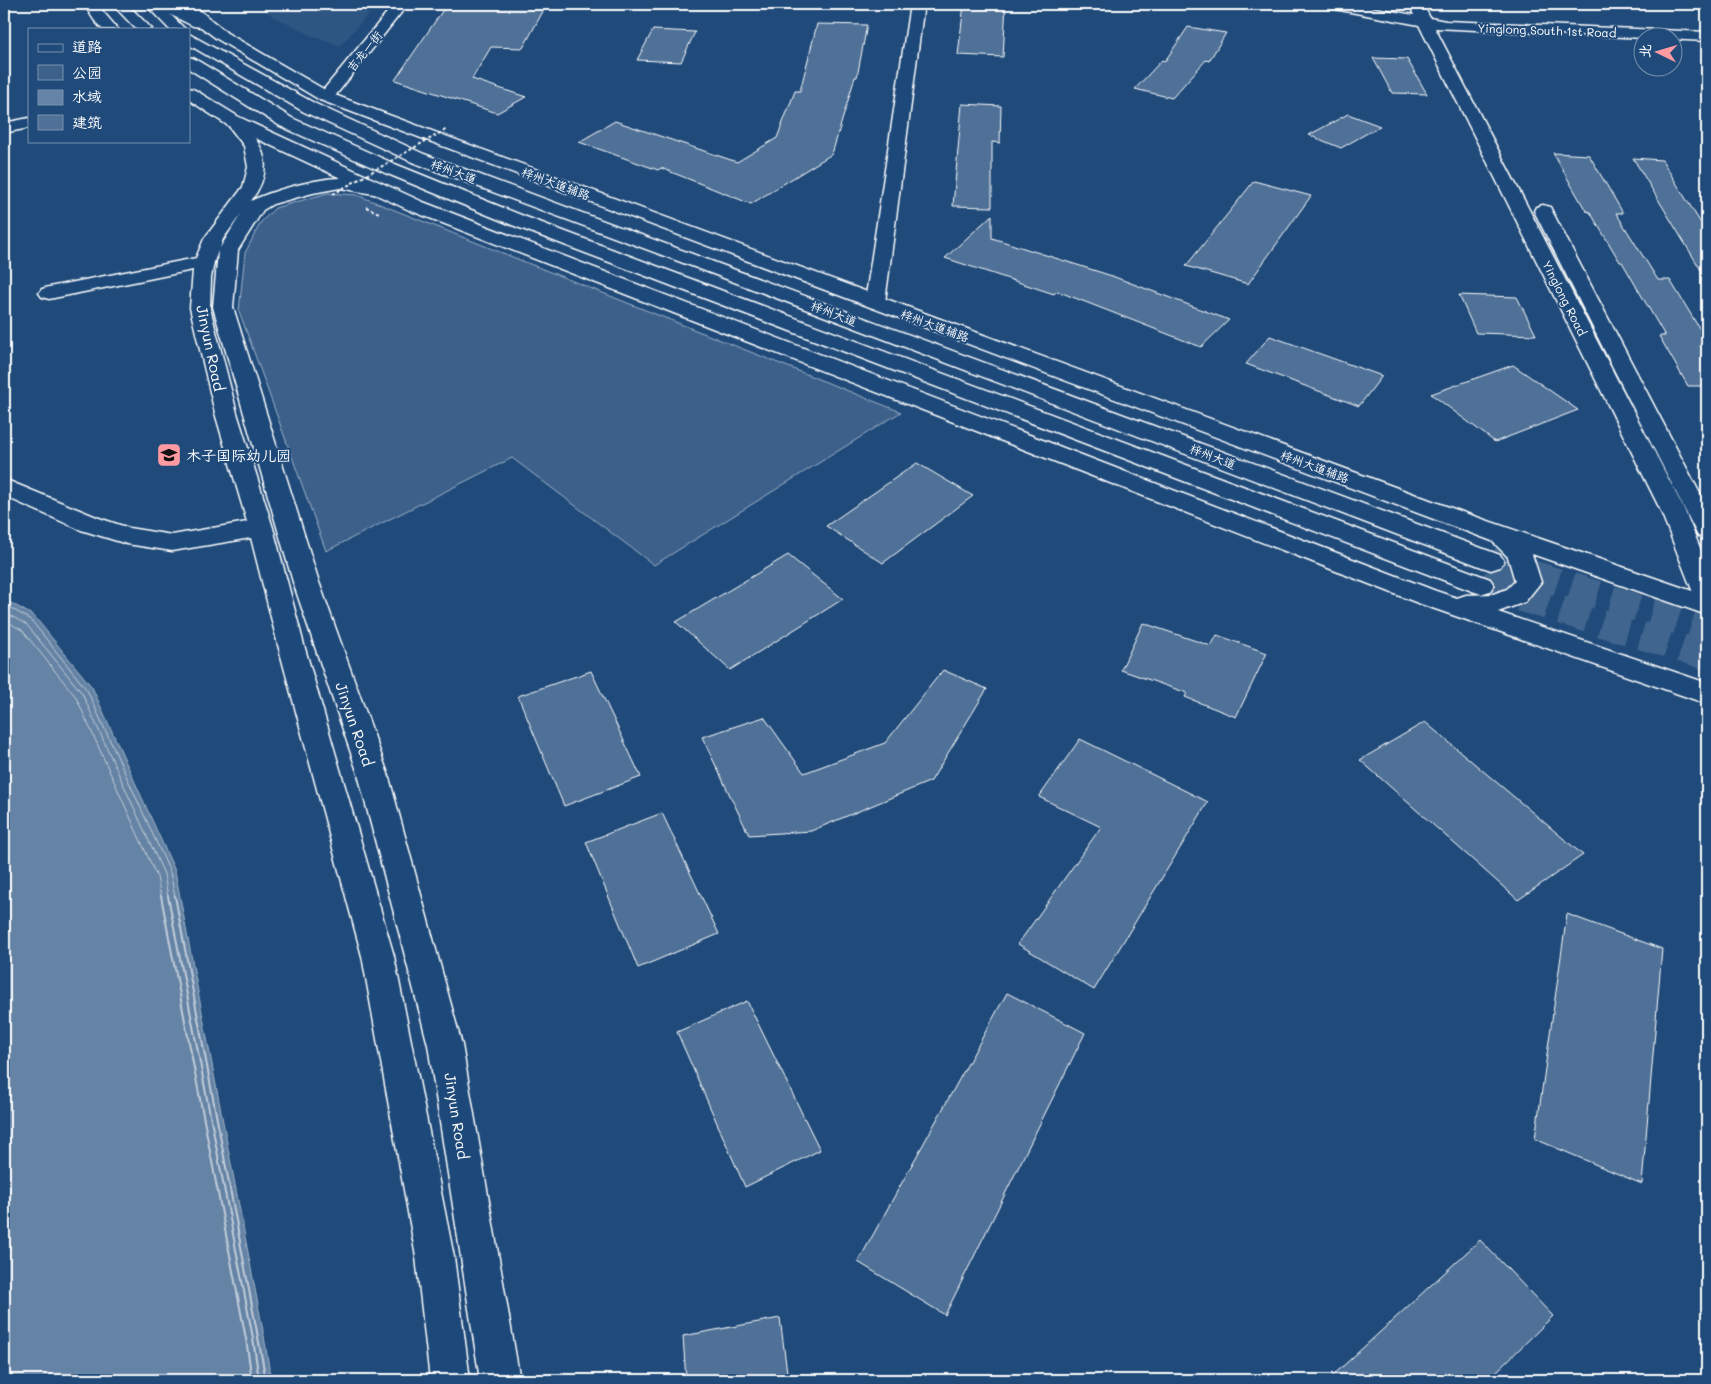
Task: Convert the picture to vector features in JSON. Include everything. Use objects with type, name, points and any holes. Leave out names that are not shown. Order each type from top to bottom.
[{"type":"main road","points":[[91,4],[99,17],[110,28]]},
{"type":"main road","points":[[119,4],[144,28]]},
{"type":"main road","points":[[152,4],[177,28]]},
{"type":"main road","points":[[160,4],[228,39]]},
{"type":"main road","name":"梓州大道辅路","points":[[183,4],[228,39],[326,97],[448,136],[875,302],[1502,536],[1707,606]]},
{"type":"main road","name":"吉龙一街","points":[[326,97],[401,4]]},
{"type":"main road","points":[[875,302],[917,4]]},
{"type":"main road","points":[[1329,4],[1431,14]]},
{"type":"main road","points":[[1362,4],[1431,14]]},
{"type":"main road","points":[[1431,14],[1497,123]]},
{"type":"main road","name":"Yinglong South 1st Road","points":[[1431,14],[1707,30]]},
{"type":"main road","name":"Yinglong South 1st Road","points":[[1431,14],[1707,36]]},
{"type":"main road","name":"Yinglong Road","points":[[1431,14],[1672,509],[1707,595]]},
{"type":"main road","name":"梓州大道","points":[[190,40],[310,108],[418,158],[1491,561]]},
{"type":"main road","name":"梓州大道","points":[[190,63],[286,122],[389,168],[519,221],[1482,585]]},
{"type":"main road","points":[[190,94],[233,121],[374,203],[434,213],[796,327]]},
{"type":"main road","name":"Jinyun Road","points":[[233,121],[252,146],[257,168],[252,187],[214,239],[204,262],[201,278],[200,308],[226,413],[261,528],[291,646],[378,956],[435,1257],[450,1380]]},
{"type":"main road","points":[[4,128],[28,123]]},
{"type":"main road","points":[[448,136],[510,182],[591,222]]},
{"type":"main road","name":"Jinyun Road","points":[[374,203],[340,183],[311,188],[256,206],[228,250],[223,306],[306,582],[372,774],[445,1045],[500,1380]]},
{"type":"main road","name":"Yinglong Road","points":[[1533,193],[1707,530]]},
{"type":"main road","points":[[434,213],[1450,604],[1707,694]]},
{"type":"main road","points":[[49,293],[204,262]]},
{"type":"main road","points":[[4,487],[90,524],[127,536],[172,543],[261,528]]},
{"type":"main road","points":[[1450,604],[1489,605],[1506,603],[1523,591],[1528,582],[1525,567],[1519,554],[1502,536]]},
{"type":"path","points":[[325,197],[448,136]]},
{"type":"path","points":[[333,194],[341,197]]},
{"type":"shaded area","points":[[257,4],[378,4],[340,46],[313,36],[271,15]]},
{"type":"green space","points":[[328,193],[357,195],[901,412],[654,565],[512,458],[326,551],[239,311],[245,253],[261,222],[275,208]]},
{"type":"water","points":[[4,599],[34,616],[92,687],[175,871],[271,1380],[4,1380]]},
{"type":"building","points":[[447,4],[547,4],[523,48],[491,47],[472,79],[526,97],[497,113],[395,80]]},
{"type":"building","points":[[964,4],[1006,4],[1003,57],[958,55]]},
{"type":"building","points":[[817,24],[867,25],[857,77],[855,77],[832,154],[751,204],[661,168],[658,170],[579,142],[615,121],[737,162],[777,138],[795,91],[800,91]]},
{"type":"building","points":[[1188,27],[1226,33],[1209,61],[1206,60],[1172,98],[1135,89],[1162,60],[1165,61]]},
{"type":"building","points":[[653,30],[695,32],[681,62],[637,60]]},
{"type":"building","points":[[1373,58],[1407,59],[1427,94],[1392,93]]},
{"type":"building","points":[[962,104],[1001,106],[1000,143],[992,142],[992,207],[953,206]]},
{"type":"building","points":[[1348,114],[1380,126],[1341,148],[1309,135]]},
{"type":"building","points":[[1553,153],[1589,155],[1623,213],[1616,213],[1658,280],[1670,280],[1707,341],[1707,386],[1688,386],[1659,336],[1665,336],[1622,262],[1620,262],[1590,212],[1586,211]]},
{"type":"building","points":[[1633,158],[1662,160],[1707,233],[1707,280]]},
{"type":"building","points":[[1254,181],[1311,196],[1248,284],[1186,266]]},
{"type":"building","points":[[992,215],[992,238],[1112,276],[1229,320],[1201,347],[1057,291],[1054,294],[945,258]]},
{"type":"building","points":[[1459,295],[1517,297],[1536,335],[1476,333]]},
{"type":"building","points":[[1270,336],[1382,376],[1359,406],[1246,364]]},
{"type":"building","points":[[1513,365],[1578,410],[1495,442],[1431,394]]},
{"type":"building","points":[[917,463],[973,496],[883,563],[826,526]]},
{"type":"building","points":[[788,555],[843,599],[730,670],[676,622]]},
{"type":"building","points":[[1143,623],[1211,646],[1217,635],[1267,653],[1236,717],[1185,697],[1187,693],[1121,670]]},
{"type":"building","points":[[943,670],[987,689],[931,781],[811,831],[749,835],[702,737],[764,717],[804,773],[885,743]]},
{"type":"building","points":[[591,671],[641,777],[564,806],[518,696]]},
{"type":"building","points":[[1425,722],[1583,855],[1518,900],[1360,760]]},
{"type":"building","points":[[1080,739],[1208,802],[1094,990],[1018,944],[1101,827],[1039,797]]},
{"type":"building","points":[[662,813],[719,934],[638,968],[586,842]]},
{"type":"building","points":[[1567,914],[1662,949],[1642,1184],[1535,1139]]},
{"type":"building","points":[[1007,993],[1085,1033],[945,1315],[858,1262]]},
{"type":"building","points":[[747,1001],[820,1150],[745,1187],[677,1032]]},
{"type":"building","points":[[1480,1240],[1553,1316],[1488,1380],[1328,1380]]},
{"type":"building","points":[[780,1318],[788,1380],[686,1380],[683,1336]]},
{"type":"tunnel","points":[[1491,561],[1707,630]]},
{"type":"tunnel","points":[[1481,585],[1707,656]]},
{"type":"place","name":"木子国际幼儿园","points":[[169,455]]}]
